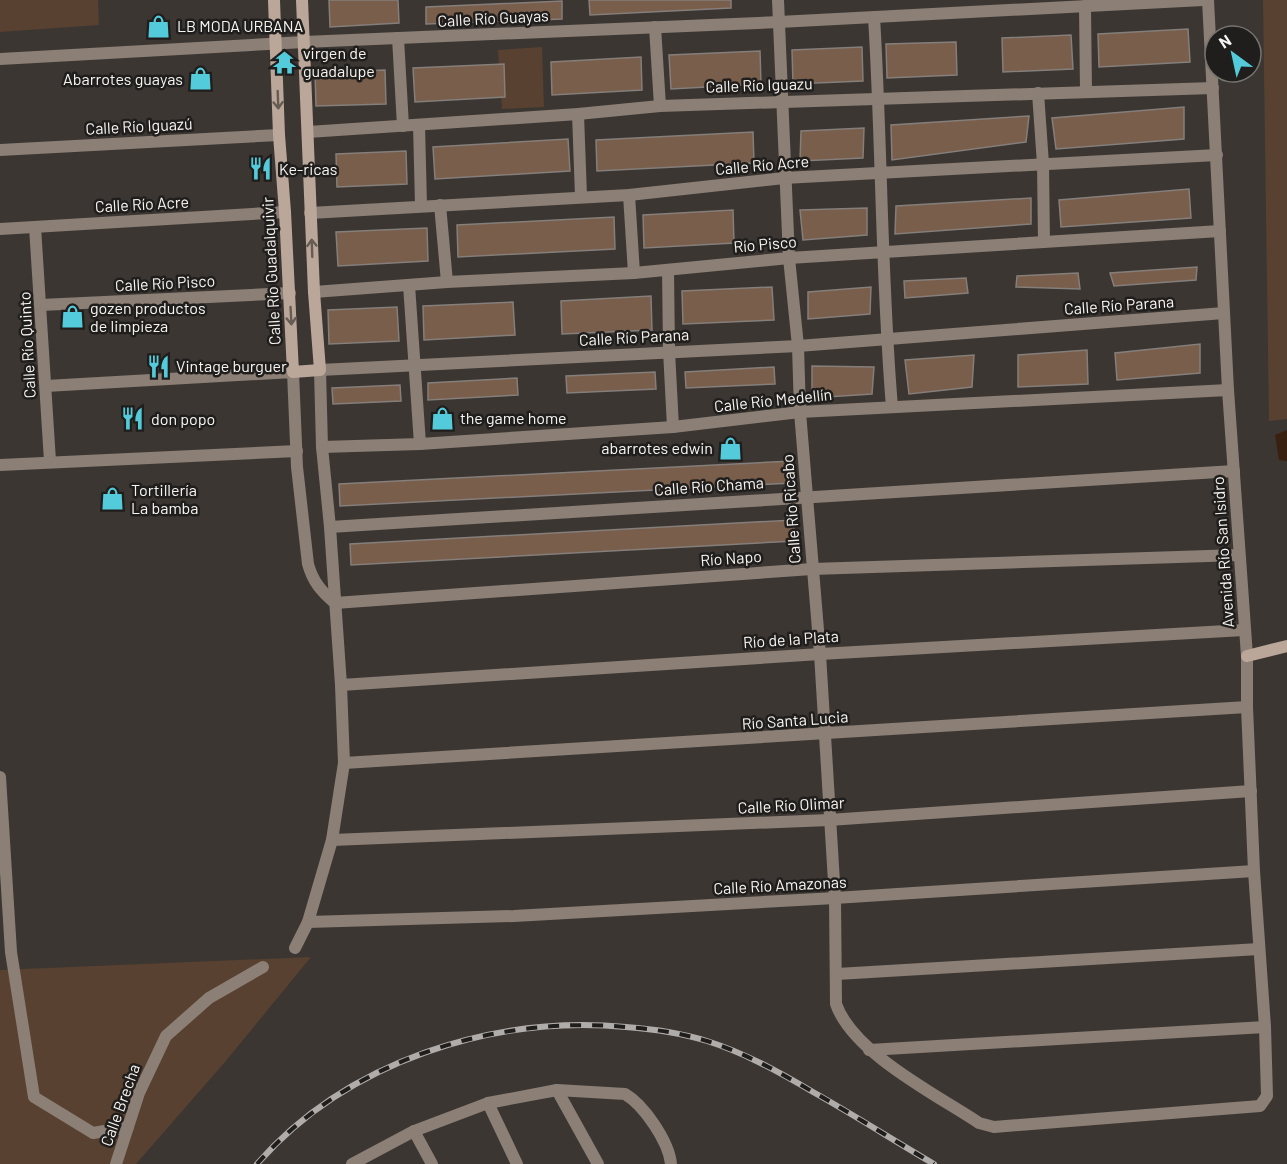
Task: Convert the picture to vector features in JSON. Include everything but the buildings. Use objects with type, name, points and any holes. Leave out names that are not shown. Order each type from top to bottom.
[{"type":"street","name":"Calle Río Guadalquivir","points":[[274,0],[279,135],[290,293],[297,451],[304,530],[311,574],[319,589],[335,603]]},
{"type":"street","points":[[296,948],[308,921],[332,840],[344,763],[330,527],[322,447],[302,0]]},
{"type":"street","name":"Calle Río Ricabo","points":[[778,0],[789,258],[798,346],[800,412],[820,654],[835,898],[836,1004],[840,1015],[869,1050]]},
{"type":"street","name":"Calle Río Guayas","points":[[0,59],[304,42],[779,22],[1203,0]]},
{"type":"street","name":"Avenida Río San Isidro","points":[[869,1050],[980,1123],[994,1127],[1260,1106],[1268,1096],[1254,871],[1247,656],[1228,390],[1208,0]]},
{"type":"street","points":[[1084,6],[1086,92]]},
{"type":"street","points":[[874,17],[879,98],[886,339],[892,407]]},
{"type":"street","points":[[655,27],[660,106]]},
{"type":"street","points":[[398,38],[403,126]]},
{"type":"street","name":"Calle Río Iguazu","points":[[308,132],[578,114],[660,106],[1213,88]]},
{"type":"street","points":[[1038,93],[1043,164],[1044,242]]},
{"type":"street","points":[[578,114],[581,196]]},
{"type":"street","points":[[419,125],[422,205]]},
{"type":"street","name":"Calle Río Iguazú","points":[[0,150],[279,135]]},
{"type":"street","name":"Calle Río Acre","points":[[310,213],[629,195],[784,178],[1217,155]]},
{"type":"street","points":[[629,195],[634,273]]},
{"type":"street","points":[[440,205],[447,282]]},
{"type":"street","name":"Calle Río Acre","points":[[0,229],[285,212]]},
{"type":"street","name":"Calle Río Quinto","points":[[35,227],[50,461]]},
{"type":"street","name":"Río Pisco","points":[[314,292],[447,282],[634,273],[789,258],[1220,231]]},
{"type":"street","points":[[668,270],[673,427]]},
{"type":"street","points":[[410,285],[420,444]]},
{"type":"street","name":"Calle Río Pisco","points":[[41,305],[290,293]]},
{"type":"street","name":"Calle Río Parana","points":[[46,386],[669,351],[798,346],[1224,313]]},
{"type":"street","name":"Calle Río Medellín","points":[[322,447],[420,444],[673,427],[800,412],[1228,390]]},
{"type":"street","points":[[0,465],[297,451]]},
{"type":"street","name":"Calle Río Chama","points":[[330,527],[1234,471]]},
{"type":"street","name":"Río Napo","points":[[335,603],[812,569],[1239,555]]},
{"type":"street","name":"Río de la Plata","points":[[341,685],[820,654],[1244,630]]},
{"type":"street","points":[[1247,656],[1287,646]]},
{"type":"street","name":"Río Santa Lucia","points":[[344,763],[1247,706]]},
{"type":"street","points":[[0,777],[11,952],[34,1097],[93,1133],[128,1127]]},
{"type":"street","name":"Calle Río Olimar","points":[[332,840],[829,820],[1251,791]]},
{"type":"street","name":"Calle Río Amazonas","points":[[308,921],[514,916],[1254,871]]},
{"type":"street","points":[[837,974],[1259,949]]},
{"type":"street","name":"Calle Brecha","points":[[116,1164],[139,1093],[166,1036],[209,998],[263,967]]},
{"type":"street","points":[[869,1050],[1265,1027]]},
{"type":"street","points":[[557,1090],[598,1164]]},
{"type":"street","points":[[352,1164],[414,1131],[488,1103],[557,1090],[625,1094],[635,1100],[642,1107],[669,1150],[671,1164]]},
{"type":"street","points":[[488,1103],[517,1164]]},
{"type":"street","points":[[414,1131],[432,1164]]},
{"type":"shaded area","points":[[0,0],[98,0],[99,25],[0,32]]},
{"type":"shaded area","points":[[1263,0],[1287,0],[1287,419],[1269,421]]},
{"type":"shaded area","points":[[542,47],[544,107],[502,109],[498,50]]},
{"type":"shaded area","points":[[1287,430],[1287,461],[1279,460],[1275,435]]},
{"type":"shaded area","points":[[311,957],[225,1062],[136,1164],[0,1164],[0,970]]},
{"type":"railway","points":[[257,1164],[293,1128],[334,1097],[378,1072],[425,1052],[475,1038],[525,1029],[576,1025],[657,1030],[721,1046],[787,1077],[934,1164]]},
{"type":"place","name":"LB MODA URBANA","points":[[159,26]]},
{"type":"place","name":"virgen de guadalupe","points":[[285,62]]},
{"type":"place","name":"Abarrotes guayas","points":[[201,79]]},
{"type":"place","name":"Ke-ricas","points":[[261,169]]},
{"type":"place","name":"gozen productos de limpieza","points":[[72,317]]},
{"type":"place","name":"Vintage burguer","points":[[158,366]]},
{"type":"place","name":"the game home","points":[[442,418]]},
{"type":"place","name":"don popo","points":[[133,419]]},
{"type":"place","name":"abarrotes edwin","points":[[731,448]]},
{"type":"place","name":"Tortillería La bamba","points":[[113,499]]}]
